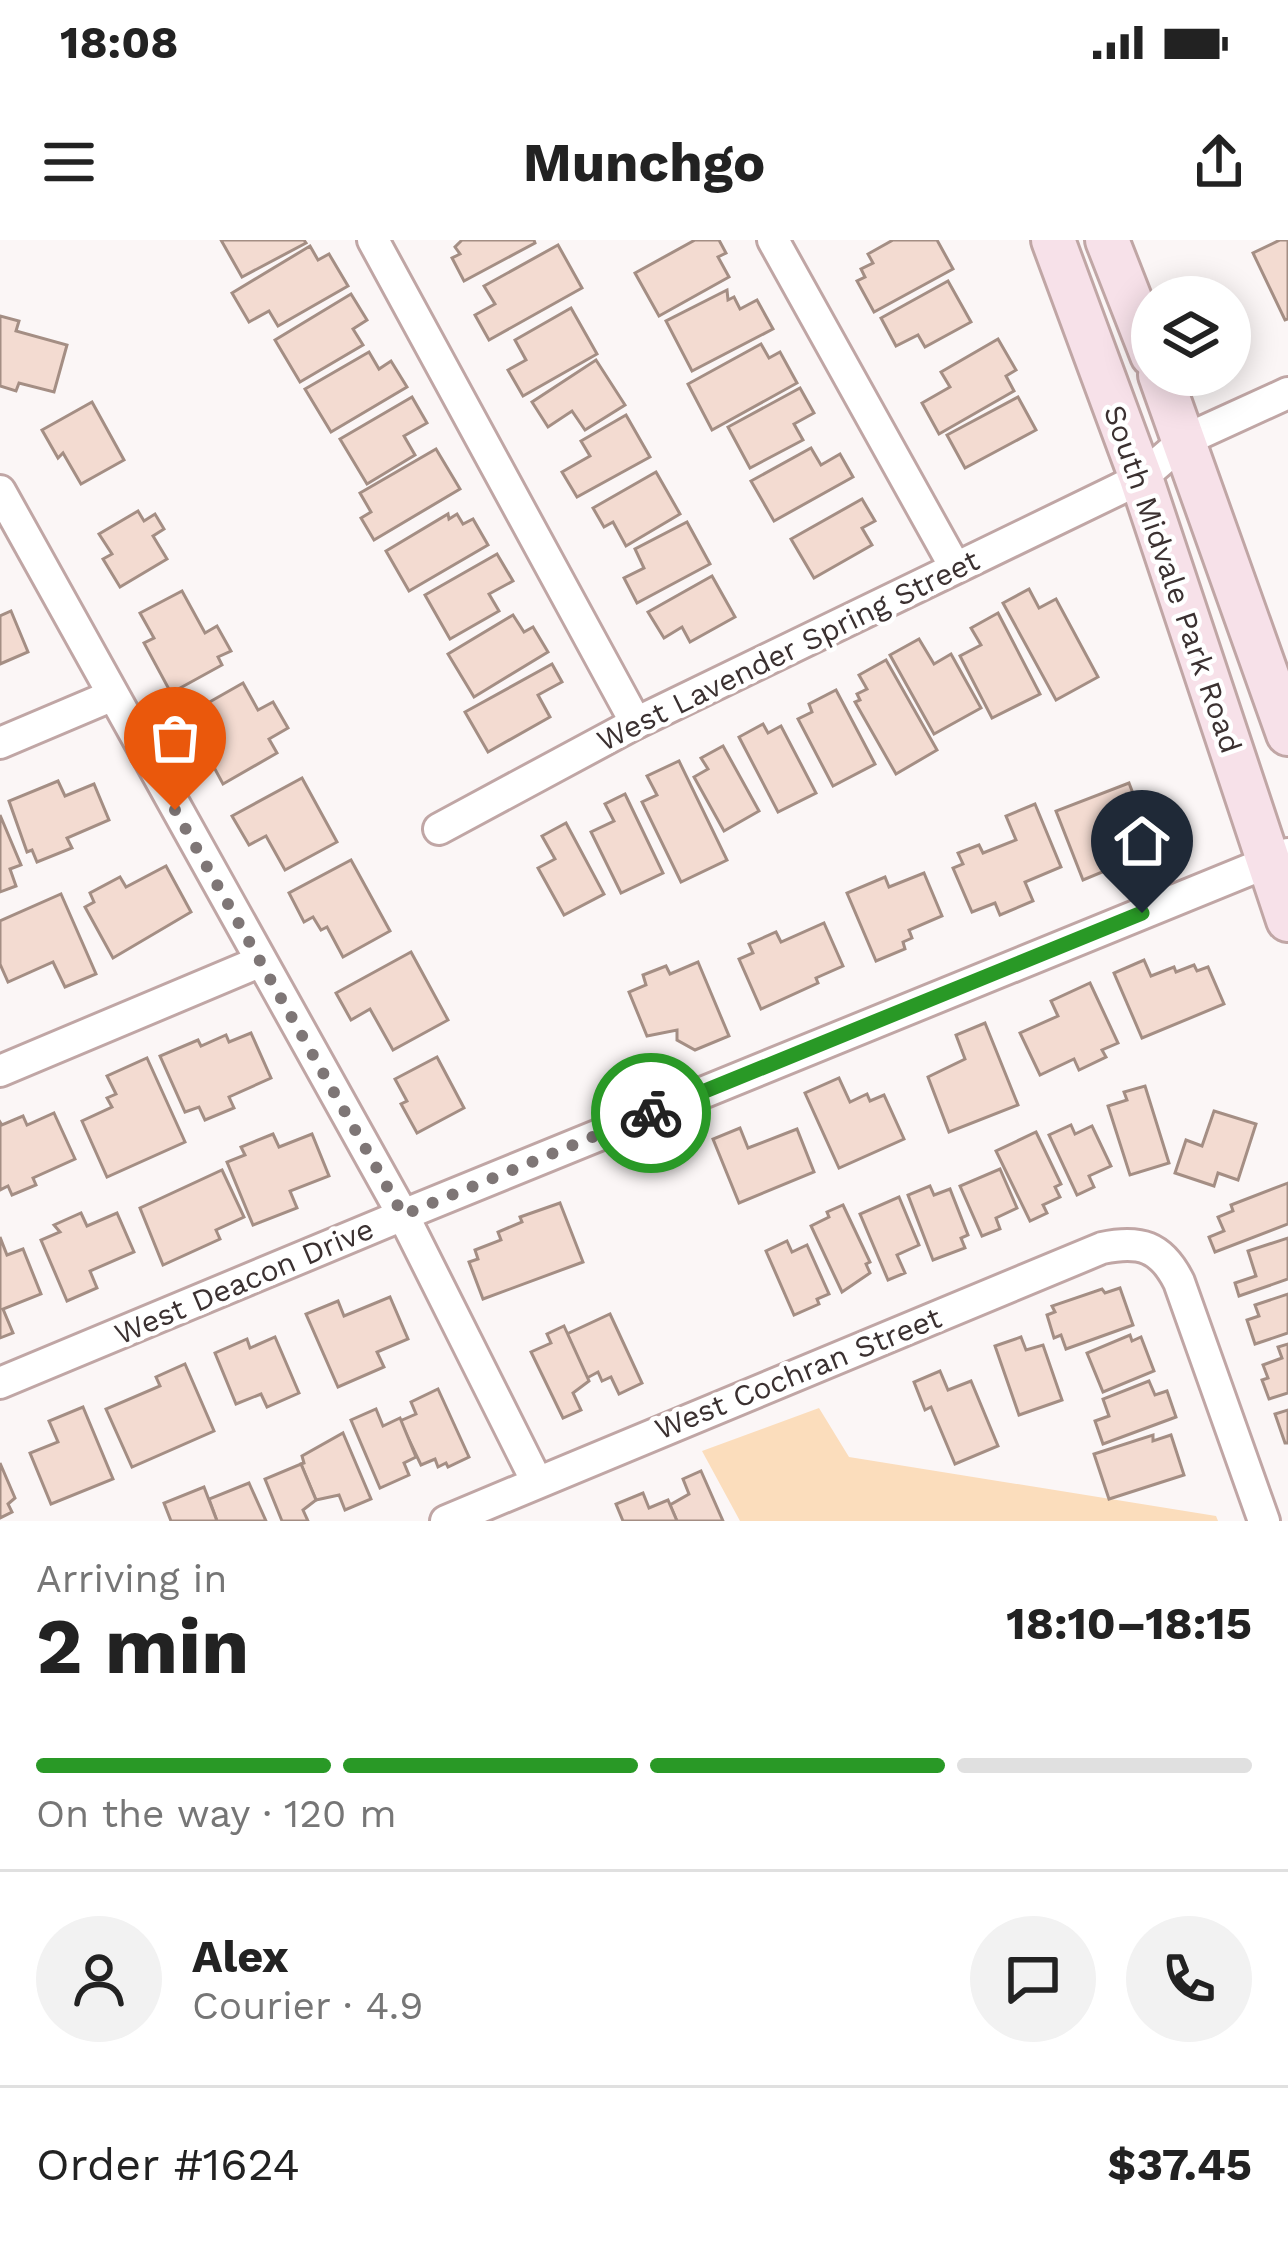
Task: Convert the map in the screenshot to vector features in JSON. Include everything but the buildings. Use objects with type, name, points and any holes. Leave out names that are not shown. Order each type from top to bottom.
[{"type":"main road","name":"South Midvale Park Road","points":[[1053,240],[1278,858],[1288,920]]},
{"type":"main road","points":[[1107,240],[1131,301]]},
{"type":"main road","name":"South Midvale Park Road","points":[[1168,396],[1288,734]]},
{"type":"street","points":[[373,240],[636,723]]},
{"type":"street","points":[[772,240],[955,567]]},
{"type":"street","name":"West Lavender Spring Street","points":[[439,829],[636,723],[1141,478],[1185,440],[1288,393]]},
{"type":"street","points":[[0,490],[403,1215],[537,1482]]},
{"type":"street","points":[[0,742],[111,696]]},
{"type":"street","name":"West Deacon Drive","points":[[0,1383],[1278,858]]},
{"type":"street","points":[[0,1071],[259,962]]},
{"type":"street","name":"West Cochran Street","points":[[446,1521],[1102,1248],[1159,1238],[1264,1521]]},
{"type":"shaded area","points":[[819,1408],[849,1457],[1216,1516],[1218,1521],[740,1521],[702,1451]]},
{"type":"way so far","points":[[175,810],[403,1215],[651,1113]]},
{"type":"route","points":[[651,1113],[1142,913]]}]
